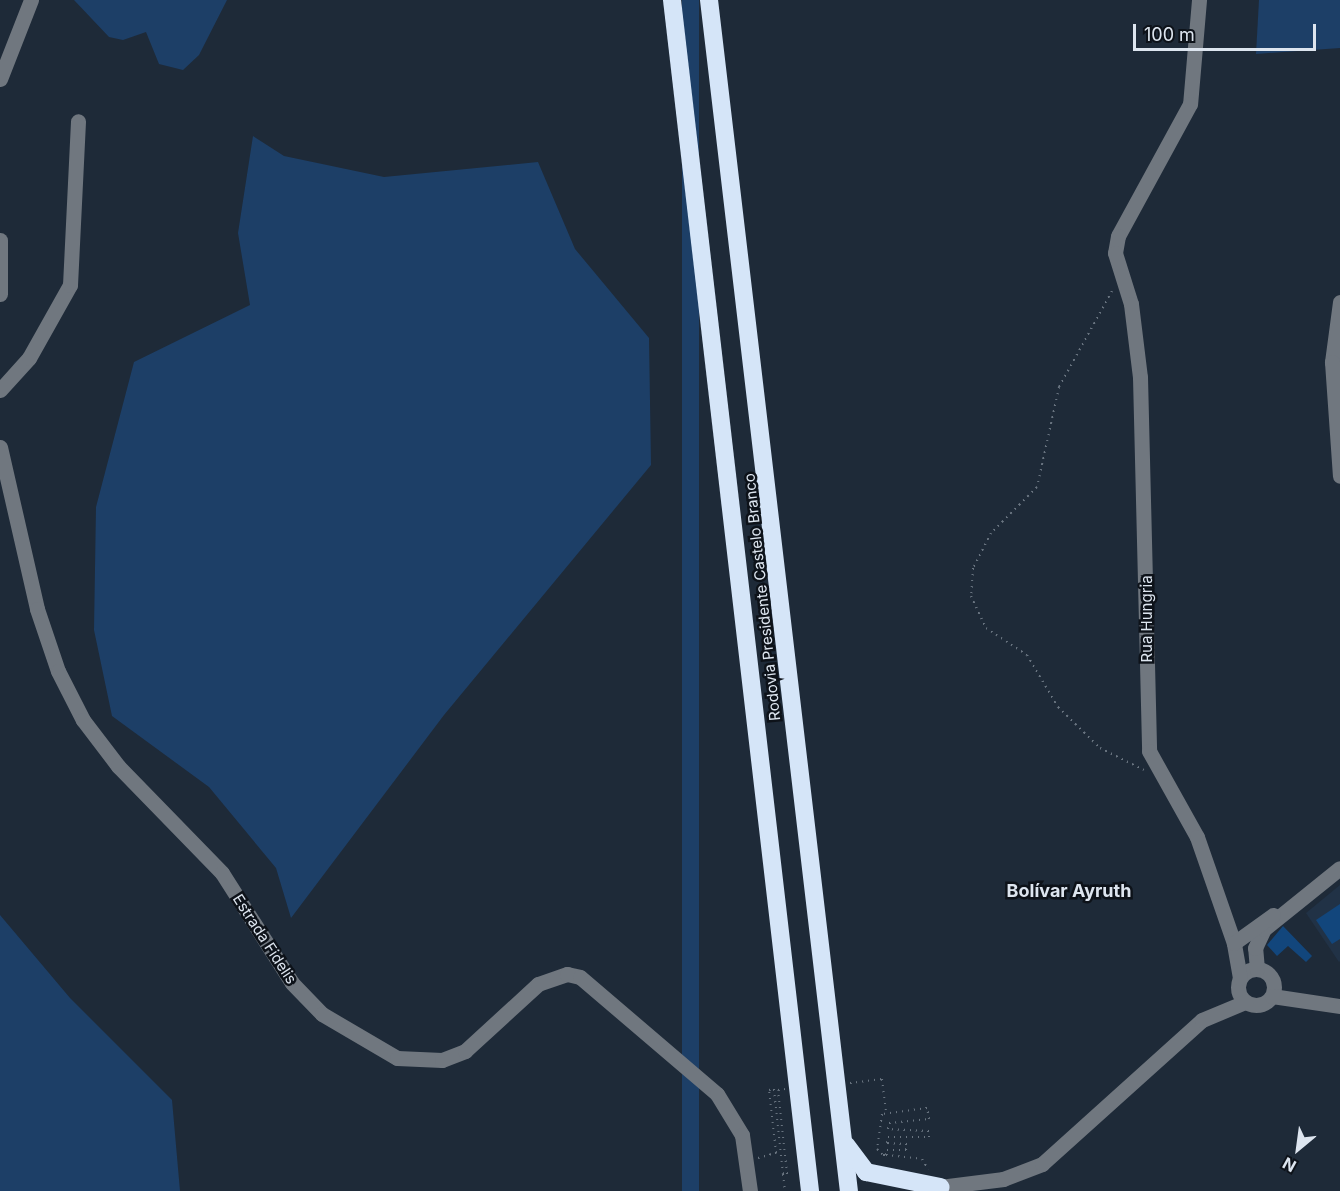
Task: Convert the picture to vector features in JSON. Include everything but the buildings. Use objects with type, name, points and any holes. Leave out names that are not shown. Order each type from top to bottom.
[{"type":"highway","name":"Rodovia Presidente Castelo Branco","points":[[672,0],[810,1191]]},
{"type":"highway","name":"Rodovia Presidente Castelo Branco","points":[[709,0],[849,1191]]},
{"type":"highway","points":[[841,1137],[866,1172],[941,1189]]},
{"type":"street","points":[[0,79],[31,0]]},
{"type":"street","name":"Rua Hungria","points":[[1199,0],[1195,89],[1118,236],[1121,278],[1133,314],[1140,377],[1147,731],[1160,778],[1197,837],[1234,943],[1239,983]]},
{"type":"street","points":[[0,390],[29,358],[70,285],[78,121]]},
{"type":"street","points":[[0,240],[0,294]]},
{"type":"street","points":[[1340,302],[1332,362],[1340,476]]},
{"type":"street","name":"Estrada Fidelis","points":[[0,447],[37,609],[58,672],[83,720],[118,766],[222,873],[292,983],[322,1014],[397,1058],[442,1060],[465,1051],[538,984],[567,974],[580,977],[700,1075],[735,1120],[747,1160],[750,1191]]},
{"type":"street","points":[[941,1189],[1003,1179],[1042,1164],[1214,1013],[1239,983],[1257,969],[1260,938],[1287,910],[1340,868]]},
{"type":"street","points":[[1234,943],[1255,924],[1287,910]]},
{"type":"street","points":[[1257,969],[1272,978],[1272,996]]},
{"type":"street","points":[[1239,983],[1245,1002]]},
{"type":"street","points":[[1214,1013],[1245,1002],[1257,1005],[1272,996],[1340,1006]]},
{"type":"path","points":[[1121,278],[1059,387],[1037,487],[991,533],[973,567],[971,596],[986,628],[1027,655],[1058,707],[1100,748],[1160,778]]},
{"type":"path","points":[[747,1160],[776,1153],[769,1090],[774,1089]]},
{"type":"path","points":[[886,1155],[887,1150],[906,1150],[907,1144],[887,1143],[888,1137],[929,1137],[929,1131],[888,1129],[889,1123],[929,1119],[927,1108],[882,1114],[877,1149],[886,1155],[922,1159],[941,1189]]},
{"type":"path","points":[[783,1174],[785,1191]]},
{"type":"shaded area","points":[[74,0],[227,0],[199,55],[183,70],[159,64],[146,32],[123,40],[109,37]]},
{"type":"shaded area","points":[[682,0],[699,0],[699,1191],[682,1191]]},
{"type":"shaded area","points":[[1259,0],[1340,0],[1340,48],[1256,54]]},
{"type":"shaded area","points":[[253,136],[284,156],[384,177],[538,162],[575,249],[649,338],[651,465],[444,715],[291,918],[276,868],[209,787],[112,716],[94,630],[96,507],[134,362],[250,305],[238,233]]},
{"type":"shaded area","points":[[1340,885],[1340,961],[1339,962],[1306,913]]},
{"type":"shaded area","points":[[0,915],[70,998],[172,1100],[180,1191],[0,1191]]},
{"type":"district","name":"Bolívar Ayruth","points":[[1069,891]]}]
